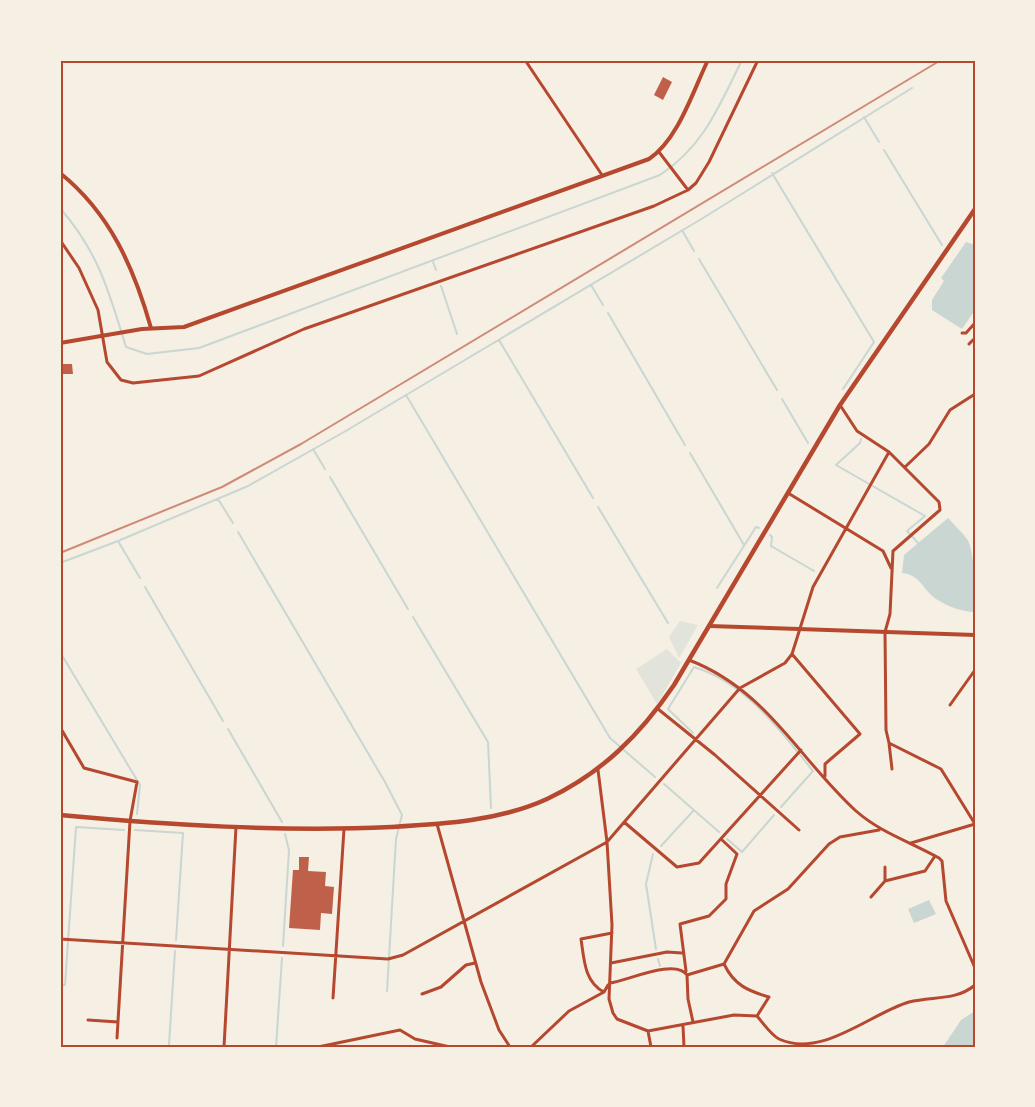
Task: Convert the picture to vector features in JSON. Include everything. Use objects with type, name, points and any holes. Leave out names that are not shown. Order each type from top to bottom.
[{"type":"highway","points":[[60,815],[236,827],[344,829],[437,824],[476,819],[530,806],[566,790],[598,770],[626,746],[658,709],[840,405],[975,209]]},
{"type":"street","points":[[525,60],[602,176]]},
{"type":"street","points":[[60,342],[142,329],[184,327],[649,159],[659,152],[671,137],[708,60]]},
{"type":"street","points":[[60,240],[79,268],[98,310],[104,334],[107,362],[121,380],[133,382],[199,376],[304,329],[654,206],[688,190],[696,183],[709,162],[758,60]]},
{"type":"street","points":[[659,152],[688,190]]},
{"type":"street","points":[[60,173],[77,187],[99,211],[112,232],[138,285],[151,328]]},
{"type":"street","points":[[962,333],[966,333],[975,323]]},
{"type":"street","points":[[969,344],[975,338]]},
{"type":"street","points":[[905,467],[929,444],[950,410],[975,394]]},
{"type":"street","points":[[840,405],[857,431],[889,452],[939,502],[940,510],[893,551],[890,614],[885,632],[885,704],[892,769]]},
{"type":"street","points":[[60,939],[388,959],[403,955],[466,922],[607,842],[740,688],[779,668],[792,654],[813,587],[844,528],[889,452]]},
{"type":"street","points":[[788,493],[883,551],[892,569]]},
{"type":"street","points":[[709,626],[975,634]]},
{"type":"street","points":[[792,654],[860,734],[825,764],[824,778]]},
{"type":"street","points":[[689,660],[716,671],[776,719],[824,778],[854,809],[879,830],[911,843],[942,861],[948,906],[975,968]]},
{"type":"street","points":[[950,705],[975,670]]},
{"type":"street","points":[[658,709],[696,739],[799,830]]},
{"type":"street","points":[[60,727],[84,768],[137,782],[130,821],[117,1038]]},
{"type":"street","points":[[889,743],[941,769],[975,824],[911,843]]},
{"type":"street","points":[[624,822],[677,867],[699,862],[800,750]]},
{"type":"street","points":[[598,770],[607,842],[612,933],[609,999],[614,1016],[648,1031],[734,1015],[757,1016],[779,1039],[811,1045],[843,1035],[909,1002],[962,994],[975,985]]},
{"type":"street","points":[[437,824],[466,922],[475,963],[499,1030],[510,1047]]},
{"type":"street","points":[[224,1047],[236,827]]},
{"type":"street","points":[[333,998],[344,829]]},
{"type":"street","points":[[531,1047],[536,1045],[569,1011],[604,992],[610,983],[627,981],[660,969],[686,973],[724,964],[754,911],[788,889],[829,844],[840,837],[879,830]]},
{"type":"street","points":[[693,1022],[688,999],[686,960],[682,953],[680,924],[709,916],[726,899],[726,884],[737,854],[721,838]]},
{"type":"street","points":[[871,897],[885,881],[925,872],[935,856]]},
{"type":"street","points":[[885,867],[885,881]]},
{"type":"street","points":[[604,992],[598,989],[586,974],[581,939],[612,933]]},
{"type":"street","points":[[610,963],[667,952],[682,953]]},
{"type":"street","points":[[422,994],[441,987],[466,965],[475,963]]},
{"type":"street","points":[[724,964],[734,982],[745,989],[769,997],[757,1016]]},
{"type":"street","points":[[88,1020],[118,1022]]},
{"type":"street","points":[[683,1026],[684,1047]]},
{"type":"street","points":[[318,1047],[400,1030],[415,1039],[450,1047]]},
{"type":"street","points":[[648,1031],[651,1047]]},
{"type":"shaded area","points":[[966,242],[975,245],[975,310],[962,329],[932,310],[932,300],[944,281],[941,278]]},
{"type":"shaded area","points":[[948,518],[965,536],[969,544],[975,586],[973,612],[940,602],[917,579],[902,573],[904,555]]},
{"type":"shaded area","points":[[680,621],[698,625],[679,658],[669,637]]},
{"type":"shaded area","points":[[667,649],[681,663],[657,704],[636,669]]},
{"type":"shaded area","points":[[929,900],[936,914],[914,923],[908,909]]},
{"type":"shaded area","points":[[975,1011],[975,1047],[943,1047],[961,1020]]},
{"type":"building","points":[[663,77],[672,82],[663,100],[654,95]]},
{"type":"building","points":[[60,364],[72,364],[73,374],[60,374]]},
{"type":"building","points":[[299,857],[309,857],[308,871],[326,872],[325,886],[334,887],[332,914],[321,913],[320,930],[289,928],[293,870],[299,870]]},
{"type":"waterway","points":[[60,208],[94,257],[108,291],[126,347],[147,354],[199,348],[660,175],[688,151],[709,124],[742,60]]},
{"type":"waterway","points":[[60,563],[248,486],[344,432],[703,218],[912,88]]},
{"type":"waterway","points":[[864,117],[879,142]]},
{"type":"waterway","points":[[884,150],[942,245]]},
{"type":"waterway","points":[[772,173],[874,342],[843,389]]},
{"type":"waterway","points":[[682,230],[694,251]]},
{"type":"waterway","points":[[699,259],[777,390]]},
{"type":"waterway","points":[[433,262],[436,270]]},
{"type":"waterway","points":[[591,285],[603,305]]},
{"type":"waterway","points":[[441,286],[457,334]]},
{"type":"waterway","points":[[608,313],[685,445]]},
{"type":"waterway","points":[[499,340],[593,498]]},
{"type":"waterway","points":[[406,395],[610,738],[655,777]]},
{"type":"waterway","points":[[782,399],[808,443]]},
{"type":"waterway","points":[[861,439],[860,443],[836,465],[925,516],[907,531],[920,545]]},
{"type":"waterway","points":[[313,449],[325,469]]},
{"type":"waterway","points":[[690,453],[744,545]]},
{"type":"waterway","points":[[330,477],[408,609]]},
{"type":"waterway","points":[[218,499],[233,523]]},
{"type":"waterway","points":[[598,507],[668,623]]},
{"type":"waterway","points":[[717,588],[756,527],[759,528]]},
{"type":"waterway","points":[[238,532],[385,782],[402,815],[396,839],[387,991]]},
{"type":"waterway","points":[[770,535],[772,537],[771,546],[814,571]]},
{"type":"waterway","points":[[118,541],[140,578]]},
{"type":"waterway","points":[[145,587],[223,721]]},
{"type":"waterway","points":[[413,617],[488,742],[491,808]]},
{"type":"waterway","points":[[60,652],[140,785],[137,814]]},
{"type":"waterway","points":[[693,733],[668,709],[694,667],[713,674],[746,696],[775,724],[813,771],[781,807]]},
{"type":"waterway","points":[[228,729],[282,822]]},
{"type":"waterway","points":[[664,784],[719,832]]},
{"type":"waterway","points":[[661,846],[694,810]]},
{"type":"waterway","points":[[727,839],[742,852],[774,815]]},
{"type":"waterway","points":[[60,985],[65,985],[76,827],[124,830]]},
{"type":"waterway","points":[[135,830],[183,833],[176,940]]},
{"type":"waterway","points":[[283,946],[289,850],[285,834]]},
{"type":"waterway","points":[[653,854],[646,884],[656,949]]},
{"type":"waterway","points":[[169,1045],[175,951]]},
{"type":"waterway","points":[[276,1047],[282,958]]},
{"type":"waterway","points":[[658,959],[660,966]]},
{"type":"railway","points":[[60,553],[222,487],[301,444],[941,60]]}]
